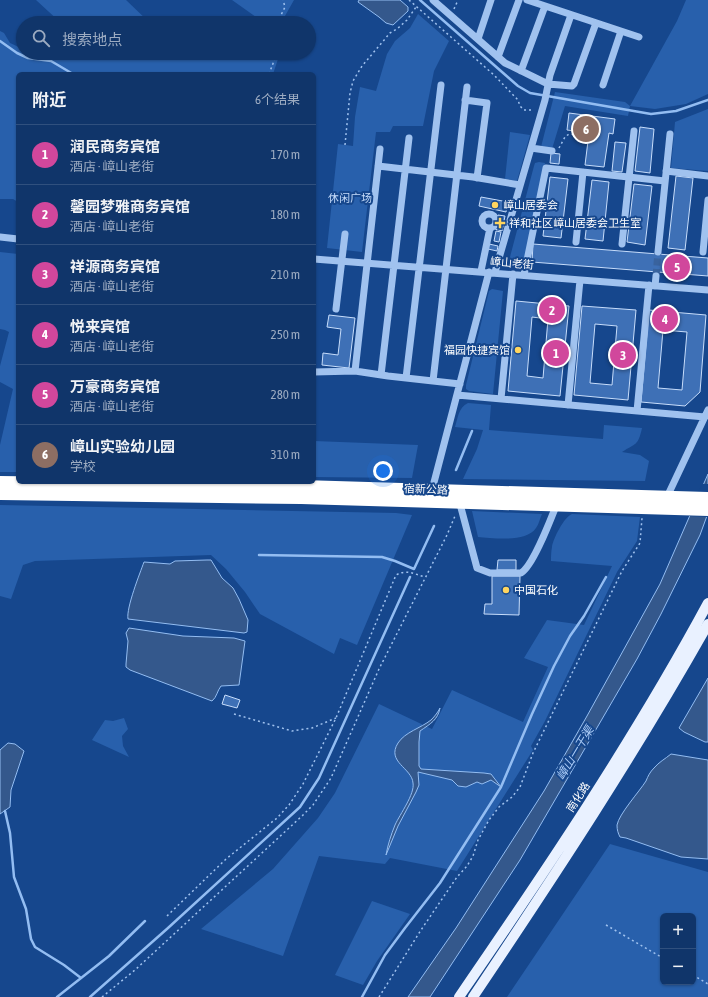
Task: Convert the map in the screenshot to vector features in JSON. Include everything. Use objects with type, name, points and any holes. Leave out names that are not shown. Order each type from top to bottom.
[{"type":"highway","name":"宿新公路","points":[[0,482],[16,482]]},
{"type":"highway","name":"宿新公路","points":[[151,484],[302,486],[708,498]]},
{"type":"highway","name":"宿新公路","points":[[0,494],[301,498],[460,504],[708,510]]},
{"type":"main road","name":"南化路","points":[[459,997],[538,882],[631,736],[676,662],[708,603]]},
{"type":"main road","name":"南化路","points":[[473,997],[548,885],[644,732],[708,624]]},
{"type":"street","points":[[433,0],[505,63],[548,84],[572,86],[574,84],[596,23]]},
{"type":"street","points":[[478,39],[491,0]]},
{"type":"street","points":[[498,57],[519,0]]},
{"type":"street","points":[[527,0],[639,37]]},
{"type":"street","points":[[522,71],[545,6]]},
{"type":"street","points":[[432,490],[488,272],[520,185],[542,110],[550,75],[572,15]]},
{"type":"street","points":[[603,86],[621,31]]},
{"type":"street","points":[[406,378],[441,85]]},
{"type":"street","points":[[433,381],[467,87]]},
{"type":"street","points":[[466,100],[487,103],[477,178]]},
{"type":"street","points":[[622,244],[634,131]]},
{"type":"street","points":[[658,252],[670,134]]},
{"type":"street","points":[[381,375],[409,138]]},
{"type":"street","points":[[531,148],[552,151]]},
{"type":"street","points":[[355,371],[380,150]]},
{"type":"street","points":[[378,166],[457,175],[520,185]]},
{"type":"street","points":[[524,275],[546,168],[665,180]]},
{"type":"street","points":[[666,171],[708,176]]},
{"type":"street","points":[[576,242],[583,172]]},
{"type":"street","points":[[703,252],[708,200]]},
{"type":"street","points":[[488,272],[490,228]]},
{"type":"street","points":[[336,309],[344,234]]},
{"type":"street","points":[[0,237],[16,239]]},
{"type":"street","name":"嶂山老街","points":[[316,259],[708,290]]},
{"type":"street","points":[[501,399],[514,274]]},
{"type":"street","points":[[637,411],[652,285],[656,276]]},
{"type":"street","points":[[568,405],[580,280]]},
{"type":"street","points":[[316,372],[355,371],[460,384]]},
{"type":"street","points":[[457,395],[705,417]]},
{"type":"street","points":[[667,497],[708,410]]},
{"type":"street","points":[[460,504],[477,568],[490,573],[521,573],[525,570],[531,561],[556,506]]},
{"type":"path","points":[[280,16],[285,7],[283,0]]},
{"type":"path","points":[[409,0],[494,75],[518,100],[520,106],[524,110],[542,110]]},
{"type":"path","points":[[345,145],[350,93],[353,81],[362,66],[385,38],[407,20],[416,7]]},
{"type":"path","points":[[271,72],[275,60]]},
{"type":"path","points":[[552,151],[557,151],[565,137],[569,134],[585,136]]},
{"type":"path","points":[[102,997],[135,970],[302,816],[313,804],[331,778],[379,669],[447,535],[460,504]]},
{"type":"path","points":[[379,997],[420,930],[457,877],[467,866],[476,848],[478,840],[489,820],[504,802],[512,797],[520,787],[533,753],[622,571],[640,543],[642,508]]},
{"type":"path","points":[[167,916],[226,859],[277,818],[289,805],[304,784],[336,718],[396,575],[406,571],[426,577]]},
{"type":"path","points":[[234,714],[292,731],[312,728],[336,718]]},
{"type":"path","points":[[606,925],[660,956]]},
{"type":"path","points":[[696,977],[708,984]]},
{"type":"green space","points":[[36,0],[126,0],[143,16],[53,16]]},
{"type":"green space","points":[[232,0],[294,0],[285,16],[255,16]]},
{"type":"green space","points":[[686,0],[708,0],[708,94],[686,104],[655,109],[630,106],[677,21]]},
{"type":"green space","name":"休闲广场","points":[[418,14],[449,41],[434,71],[423,126],[393,126],[390,132],[376,132],[362,252],[327,248],[338,144],[353,146],[355,117],[360,87],[376,91],[387,54],[395,41],[410,28]]},
{"type":"green space","points":[[0,31],[4,33],[10,43],[16,46],[16,60],[278,60],[274,72],[16,72],[16,201],[13,199],[0,199]]},
{"type":"green space","points":[[555,92],[625,102],[630,106],[628,116],[565,106],[552,149],[541,147]]},
{"type":"green space","points":[[708,109],[708,171],[671,168],[675,122]]},
{"type":"green space","points":[[510,132],[530,135],[517,181],[505,179]]},
{"type":"green space","points":[[535,163],[545,163],[524,265],[511,264],[510,257],[534,166]]},
{"type":"green space","points":[[0,252],[16,254],[16,472],[0,472],[0,445],[13,389],[0,382],[0,366],[9,332],[0,329]]},
{"type":"green space","points":[[492,289],[503,291],[493,394],[469,391],[466,389],[489,291]]},
{"type":"green space","points":[[468,403],[491,405],[489,430],[603,439],[604,425],[642,428],[638,441],[622,452],[640,455],[649,461],[645,481],[463,479],[477,449],[483,430],[455,427],[460,410]]},
{"type":"green space","points":[[316,441],[418,445],[412,478],[316,477]]},
{"type":"green space","points":[[0,505],[396,513],[412,515],[357,645],[340,638],[334,654],[260,614],[245,592],[226,569],[211,555],[35,561],[23,565],[11,599],[0,596]]},
{"type":"green space","points":[[472,511],[542,514],[536,528],[531,533],[517,538],[500,539],[478,537]]},
{"type":"green space","points":[[572,514],[640,517],[637,541],[617,572],[545,721],[531,746],[533,750],[457,871],[390,858],[385,864],[319,856],[283,956],[201,929],[273,869],[318,818],[335,793],[379,704],[432,729],[452,690],[523,722],[548,667],[524,658],[547,620],[584,625],[612,566],[551,561],[552,547],[557,534],[562,524]]},
{"type":"green space","points":[[124,718],[128,729],[122,736],[123,746],[129,757],[92,740],[105,720],[113,721]]},
{"type":"green space","points":[[610,844],[708,872],[708,997],[507,997]]},
{"type":"green space","points":[[372,901],[410,914],[377,961],[363,985],[335,975]]},
{"type":"water","points":[[359,0],[400,0],[408,7],[408,11],[393,25],[386,23],[358,2]]},
{"type":"water","name":"嶂山一干渠","points":[[708,474],[708,513],[700,535],[637,659],[520,860],[430,997],[408,997],[456,928],[544,791],[660,584]]},
{"type":"water","points":[[211,560],[222,578],[233,588],[239,599],[248,620],[247,632],[244,633],[128,619],[131,599],[144,562],[170,564],[175,561]]},
{"type":"water","points":[[129,628],[183,636],[234,638],[245,641],[239,685],[221,686],[212,701],[130,670],[126,667],[128,641],[126,633]]},
{"type":"water","points":[[708,678],[708,742],[705,742],[679,728]]},
{"type":"water","points":[[440,708],[435,719],[420,731],[419,766],[421,769],[491,774],[501,787],[491,780],[482,784],[477,782],[466,787],[458,786],[452,780],[418,772],[419,785],[398,826],[386,855],[395,825],[410,798],[413,788],[412,778],[397,760],[395,750],[401,739],[431,720]]},
{"type":"water","points":[[8,743],[15,744],[24,751],[11,790],[10,807],[0,814],[0,750]]},
{"type":"water","points":[[671,754],[708,760],[708,859],[681,857],[620,837],[618,833],[617,825],[625,809],[643,786],[649,774],[658,764]]},
{"type":"pier","points":[[702,484],[708,484],[708,517],[687,516]]},
{"type":"building","points":[[569,113],[615,119],[613,134],[609,133],[604,167],[585,165],[589,133],[567,130]]},
{"type":"building","points":[[640,127],[654,129],[650,173],[635,171]]},
{"type":"building","points":[[615,142],[626,143],[622,172],[612,171]]},
{"type":"building","points":[[551,153],[560,154],[559,164],[550,163]]},
{"type":"building","points":[[676,176],[693,178],[685,250],[668,248]]},
{"type":"building","points":[[550,177],[568,179],[561,238],[543,236]]},
{"type":"building","points":[[592,180],[609,182],[603,241],[585,239]]},
{"type":"building","points":[[634,184],[652,186],[645,245],[627,242]]},
{"type":"building","points":[[481,197],[508,202],[506,212],[479,206]]},
{"type":"building","points":[[498,215],[505,216],[502,231],[495,229]]},
{"type":"building","points":[[496,231],[501,232],[499,242],[494,241]]},
{"type":"building","points":[[489,244],[498,246],[497,251],[488,249]]},
{"type":"building","points":[[533,244],[708,258],[708,276],[532,262]]},
{"type":"building","points":[[516,301],[569,306],[560,396],[508,391]],"holes":[[[532,317],[548,319],[543,378],[527,376]]]},
{"type":"building","points":[[582,306],[636,310],[628,400],[574,395]],"holes":[[[595,324],[617,326],[612,385],[590,383]]]},
{"type":"building","points":[[649,310],[706,315],[700,392],[685,406],[641,402]],"holes":[[[663,330],[687,332],[682,390],[658,388]]]},
{"type":"building","points":[[329,315],[355,318],[349,368],[322,365],[323,353],[338,355],[341,329],[327,327]]},
{"type":"building","points":[[498,560],[516,560],[516,570],[497,570]]},
{"type":"building","name":"中国石化","points":[[492,576],[520,576],[519,615],[484,614],[485,604],[492,604]]},
{"type":"building","points":[[225,695],[240,700],[237,708],[222,704]]},
{"type":"waterway","points":[[420,0],[518,86],[530,93],[651,114],[676,111],[708,100]]},
{"type":"waterway","points":[[0,41],[16,52]]},
{"type":"waterway","points":[[43,60],[51,61],[70,72]]},
{"type":"waterway","points":[[456,470],[472,431]]},
{"type":"waterway","points":[[259,555],[382,557],[414,569],[434,526]]},
{"type":"waterway","points":[[90,997],[300,807],[319,778],[410,577]]},
{"type":"waterway","points":[[362,997],[385,955],[440,883],[501,787],[554,666],[570,636],[584,616],[606,577]]},
{"type":"waterway","points":[[5,811],[10,833],[14,877],[26,909],[31,939],[35,947],[64,965],[81,978]]},
{"type":"waterway","points":[[57,997],[109,956],[145,921]]},
{"type":"tunnel","points":[[656,276],[658,252]]},
{"type":"place","name":"嶂山实验幼儿园","points":[[586,129]]},
{"type":"place","name":"嶂山居委会","points":[[495,205]]},
{"type":"place","name":"祥和社区嶂山居委会卫生室","points":[[500,223]]},
{"type":"place","name":"万豪商务宾馆","points":[[677,267]]},
{"type":"place","name":"馨园梦雅商务宾馆","points":[[552,310]]},
{"type":"place","name":"悦来宾馆","points":[[665,319]]},
{"type":"place","name":"福园快捷宾馆","points":[[518,350]]},
{"type":"place","name":"润民商务宾馆","points":[[556,353]]},
{"type":"place","name":"祥源商务宾馆","points":[[623,355]]},
{"type":"place","name":"中国石化","points":[[506,590]]}]
